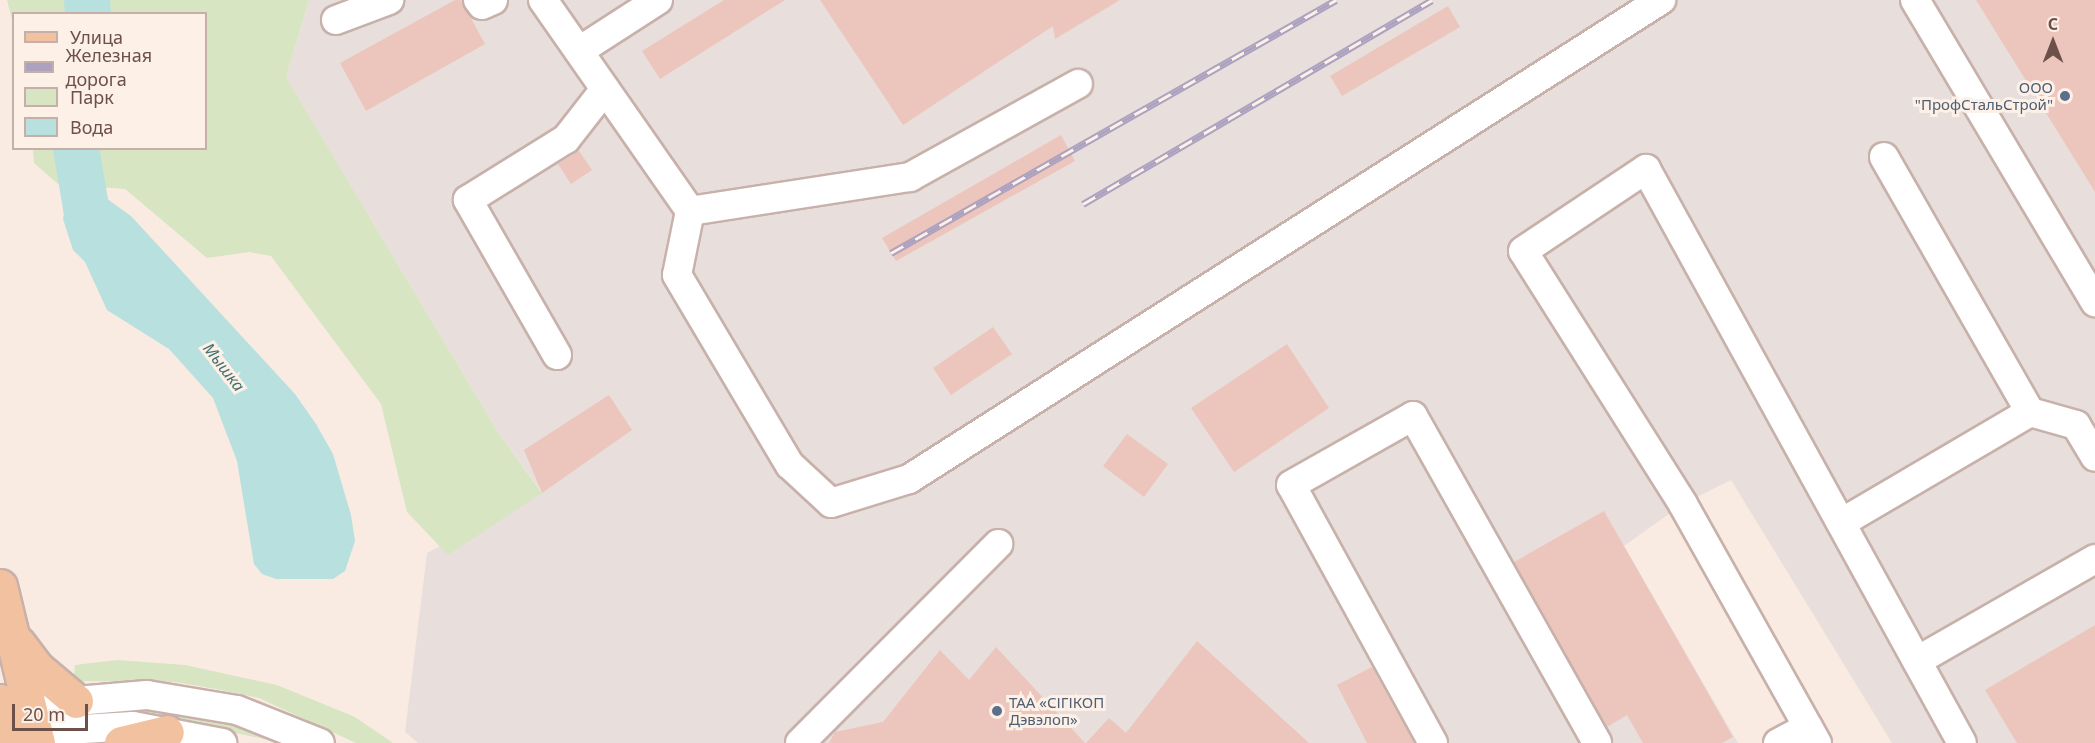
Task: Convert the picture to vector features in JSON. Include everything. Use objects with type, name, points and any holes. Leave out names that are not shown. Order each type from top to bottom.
[{"type":"main road","points":[[0,586],[12,634],[17,722]]},
{"type":"main road","points":[[12,634],[37,668],[76,701]]},
{"type":"main road","points":[[121,743],[167,732]]},
{"type":"street","points":[[336,20],[389,0]]},
{"type":"street","points":[[478,0],[482,5],[493,0]]},
{"type":"street","points":[[543,0],[690,211],[678,275],[790,465],[831,503],[909,479],[1661,0]]},
{"type":"street","points":[[579,51],[658,0]]},
{"type":"street","points":[[1915,0],[2095,302]]},
{"type":"street","points":[[690,211],[910,177],[1078,84]]},
{"type":"street","points":[[557,355],[468,200],[567,139],[605,89]]},
{"type":"street","points":[[1884,158],[2030,412],[2076,425],[2095,457]]},
{"type":"street","points":[[1778,743],[1813,735],[1683,504],[1523,251],[1646,169],[1962,743]]},
{"type":"street","points":[[1841,523],[2030,412]]},
{"type":"street","points":[[1433,743],[1291,484],[1413,416],[1598,743]]},
{"type":"street","points":[[800,743],[998,544]]},
{"type":"street","points":[[1917,661],[2095,559]]},
{"type":"street","points":[[17,722],[76,701],[147,695],[187,699],[248,713],[320,743]]},
{"type":"street","points":[[17,722],[50,731],[133,726],[222,743]]},
{"type":"shaded area","points":[[309,0],[2095,0],[2095,743],[1892,743],[1731,480],[1683,504],[1624,546],[1738,743],[418,743],[405,732],[427,553],[542,492],[499,434],[286,77]]},
{"type":"green space","points":[[7,0],[309,0],[286,77],[499,434],[542,493],[448,555],[407,512],[381,404],[271,256],[249,252],[207,258],[125,189],[58,184],[34,163],[33,150],[207,150],[207,12],[12,12],[12,20]]},
{"type":"green space","points":[[117,660],[185,665],[277,685],[355,717],[393,743],[356,743],[259,698],[175,682],[81,681],[74,675],[75,665]]},
{"type":"green space","points":[[116,706],[197,712],[284,743],[145,714],[64,715]]},
{"type":"water","points":[[81,191],[96,191],[131,216],[295,394],[316,424],[333,454],[351,515],[355,541],[345,571],[333,579],[276,579],[262,574],[254,564],[237,461],[213,398],[169,349],[107,310],[85,262],[73,250],[63,219],[65,206]]},
{"type":"building","points":[[455,0],[461,0],[485,44],[366,111],[340,63]]},
{"type":"building","points":[[724,0],[785,0],[660,79],[642,51]]},
{"type":"building","points":[[820,0],[1120,0],[1055,39],[1053,26],[903,125]]},
{"type":"building","name":"ООО \"ПрофСтальСтрой\"","points":[[1976,0],[2095,0],[2095,192]]},
{"type":"building","points":[[1448,6],[1460,27],[1342,96],[1330,76]]},
{"type":"building","points":[[1061,135],[1075,161],[896,261],[882,238]]},
{"type":"building","points":[[579,151],[592,170],[571,184],[558,164]]},
{"type":"building","points":[[993,327],[1012,354],[951,395],[933,368]]},
{"type":"building","points":[[1287,344],[1329,408],[1234,472],[1191,408]]},
{"type":"building","points":[[609,395],[632,430],[542,493],[524,450]]},
{"type":"building","points":[[1127,434],[1168,464],[1144,497],[1103,466]]},
{"type":"building","points":[[1604,511],[1733,737],[1722,743],[1643,743],[1627,715],[1607,727],[1514,562]]},
{"type":"building","points":[[2095,625],[2095,743],[2017,743],[1985,690]]},
{"type":"building","points":[[1197,641],[1309,743],[1086,743],[1109,718],[1126,733]]},
{"type":"building","points":[[996,647],[1085,743],[829,743],[835,732],[883,722],[940,650],[969,680]]},
{"type":"building","points":[[1372,667],[1414,743],[1367,743],[1337,685]]},
{"type":"waterway","name":"Мышка","points":[[87,0],[88,12]]},
{"type":"waterway","name":"Мышка","points":[[76,150],[86,207],[109,248]]},
{"type":"railway","points":[[891,253],[1336,0]]},
{"type":"railway","points":[[1083,204],[1432,0]]},
{"type":"place","name":"ООО \"ПрофСтальСтрой\"","points":[[2065,96]]},
{"type":"place","name":"ТАА «СІГІКОП Дэвэлоп»","points":[[997,711]]}]
